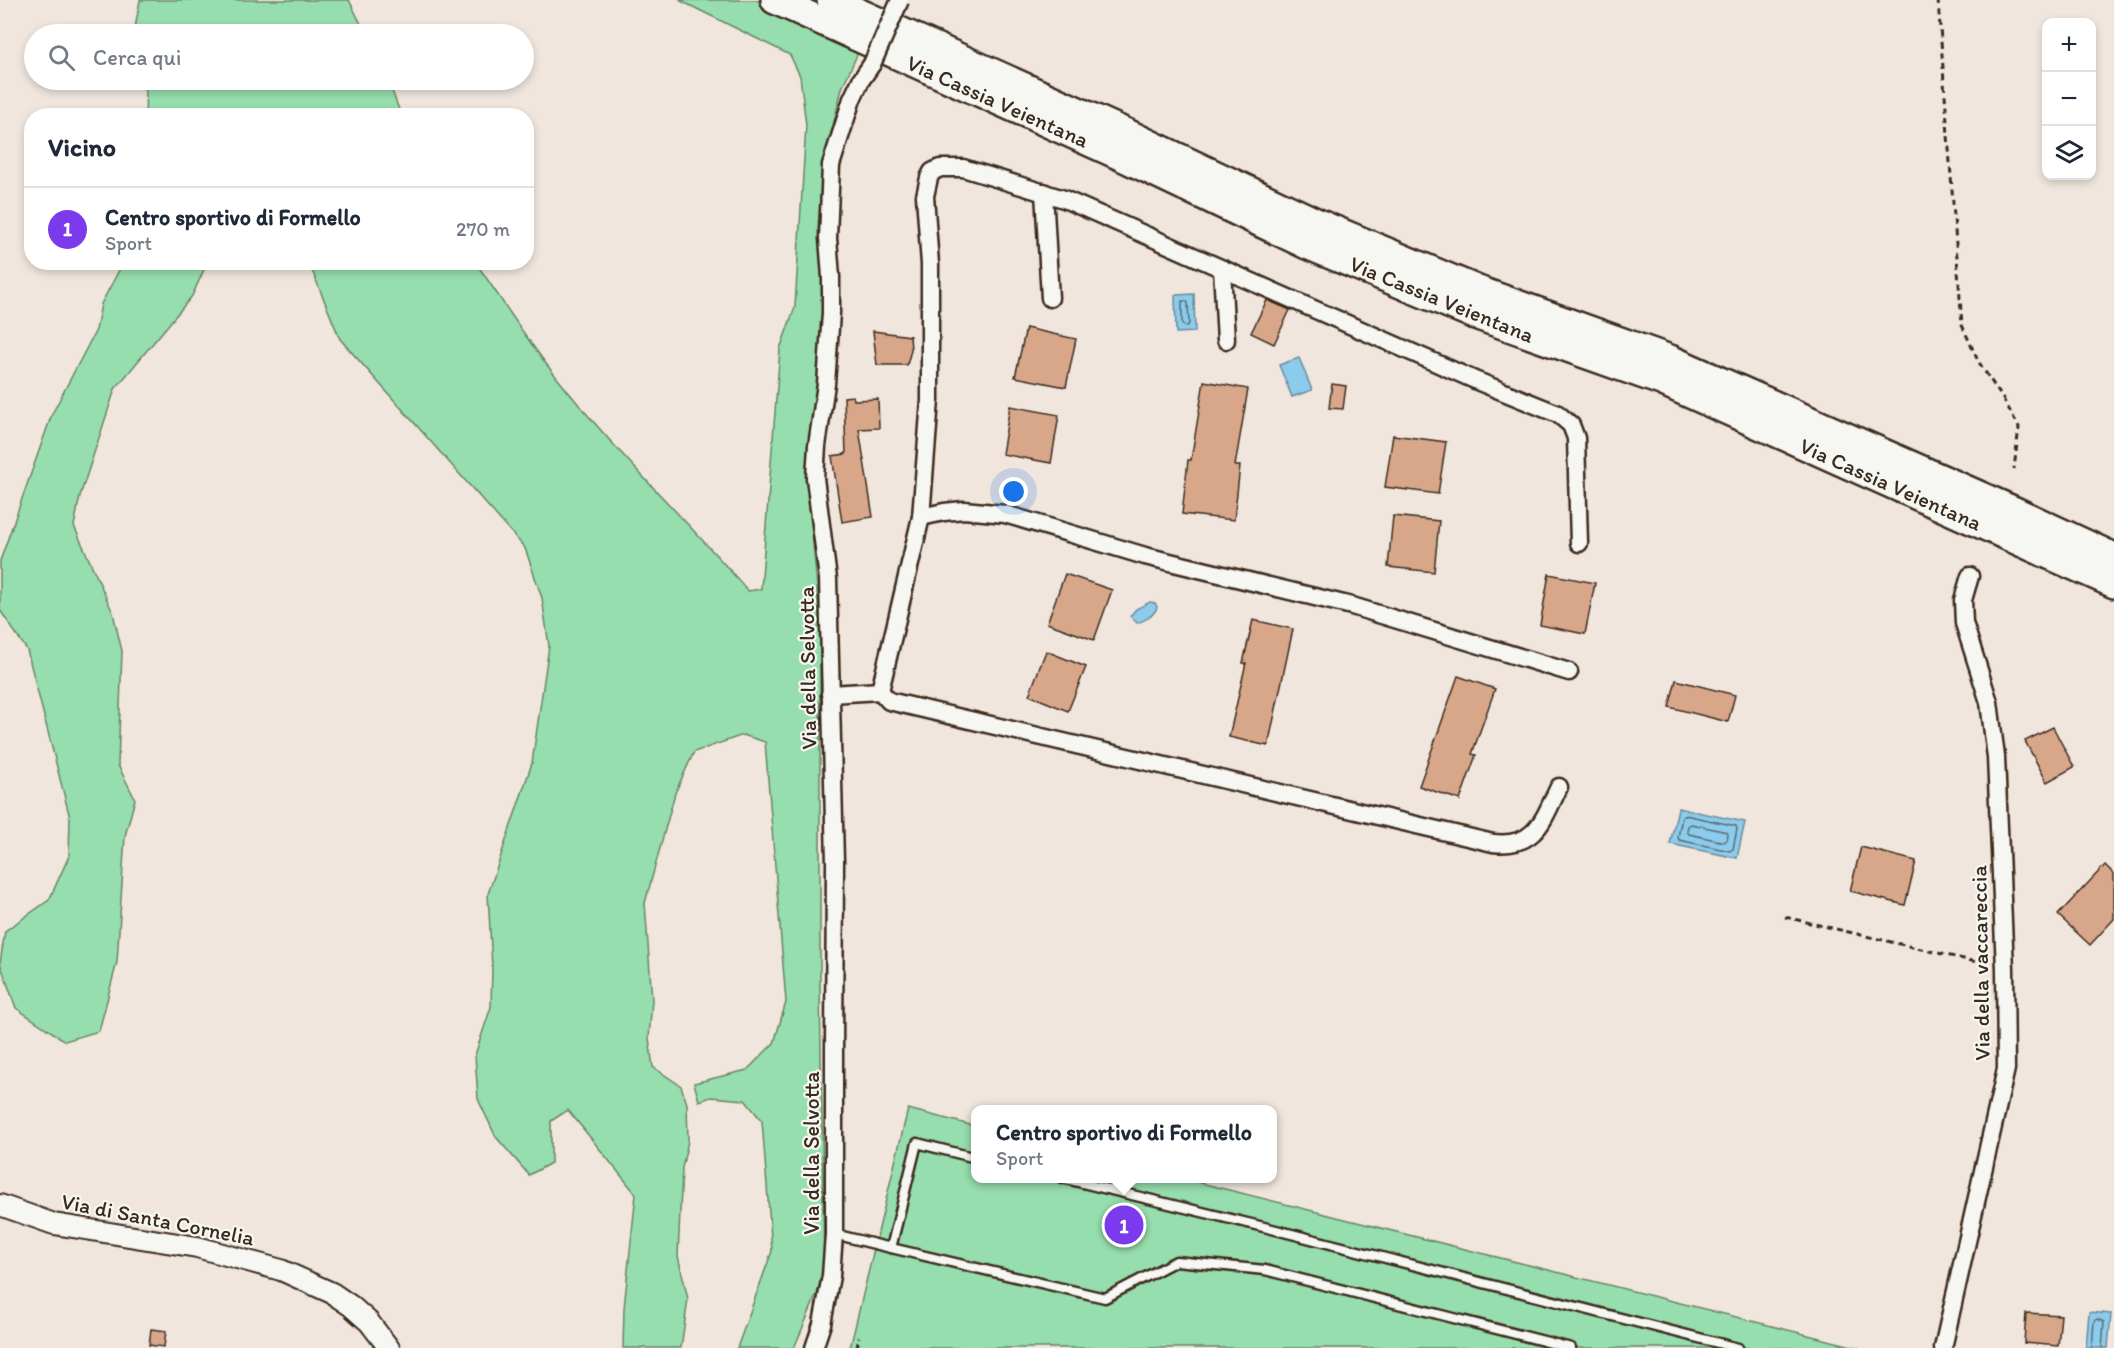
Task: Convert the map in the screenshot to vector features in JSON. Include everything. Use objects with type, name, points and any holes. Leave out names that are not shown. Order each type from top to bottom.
[{"type":"highway","name":"Via Cassia Veientana","points":[[775,0],[1118,155],[1307,245],[1475,315],[1661,381],[2114,584]]},
{"type":"highway","name":"Via Cassia Veientana","points":[[831,0],[1127,133],[1318,223],[1478,290],[1670,359],[2114,557]]},
{"type":"street","name":"Via della Selvotta","points":[[814,1348],[822,1324],[831,1276],[834,1234],[835,862],[828,579],[815,478],[831,323],[828,238],[831,165],[852,99],[872,64],[900,0]]},
{"type":"street","points":[[880,691],[921,517],[930,400],[930,264],[925,210],[927,183],[932,172],[945,167],[957,167],[1044,192],[1566,419],[1575,433],[1577,445],[1579,543]]},
{"type":"street","points":[[1044,192],[1050,298]]},
{"type":"street","points":[[1222,269],[1226,340]]},
{"type":"street","points":[[921,517],[964,510],[1005,514],[1145,556],[1352,606],[1569,672]]},
{"type":"street","name":"Via della vaccareccia","points":[[1943,1348],[2006,1069],[2005,969],[1994,738],[1989,702],[1968,641],[1963,614],[1963,600],[1970,576]]},
{"type":"street","points":[[830,694],[880,691]]},
{"type":"street","points":[[880,691],[889,701],[1493,843],[1515,843],[1528,837],[1543,820],[1559,787]]},
{"type":"street","name":"Via di Santa Cornelia","points":[[0,1205],[54,1224],[197,1247],[281,1270],[332,1293],[351,1306],[369,1322],[389,1348]]},
{"type":"lane","points":[[891,1248],[917,1143],[971,1157]]},
{"type":"lane","points":[[1079,1183],[1272,1229],[1738,1348]]},
{"type":"lane","points":[[834,1234],[1105,1298],[1176,1261],[1265,1270],[1570,1348]]},
{"type":"path","points":[[1938,0],[1962,325],[1978,361],[2019,427],[2014,469]]},
{"type":"path","points":[[1785,917],[2005,969]]},
{"type":"path","points":[[857,1348],[859,1337]]},
{"type":"green space","points":[[140,0],[349,0],[361,24],[136,24]]},
{"type":"green space","points":[[679,0],[756,0],[861,46],[842,88],[823,168],[818,227],[826,306],[823,352],[810,441],[812,531],[820,622],[820,986],[824,1267],[817,1294],[794,1348],[737,1348],[772,1251],[762,1121],[745,1100],[711,1097],[699,1101],[694,1083],[747,1070],[774,1043],[786,1002],[765,742],[743,735],[694,752],[675,793],[645,903],[652,1000],[649,1038],[653,1067],[681,1086],[687,1104],[688,1141],[682,1168],[678,1256],[688,1299],[681,1348],[623,1348],[624,1308],[636,1194],[568,1110],[551,1121],[551,1163],[529,1175],[496,1137],[478,1099],[475,1055],[491,1007],[492,967],[488,894],[532,763],[549,646],[542,598],[525,548],[340,339],[312,270],[481,270],[544,361],[601,430],[748,591],[761,589],[780,349],[795,307],[806,125],[800,76],[790,55]]},
{"type":"green space","points":[[145,90],[392,90],[398,108],[145,108]]},
{"type":"green space","points":[[119,270],[204,270],[192,296],[115,389],[80,496],[74,526],[113,613],[122,651],[118,765],[135,799],[125,836],[117,962],[99,1031],[65,1041],[16,1008],[0,963],[5,931],[49,900],[69,856],[70,818],[27,650],[0,610],[0,561],[52,414],[96,330],[101,304]]},
{"type":"green space","points":[[908,1109],[971,1125],[971,1183],[1201,1183],[1860,1348],[850,1348]]},
{"type":"water","points":[[1194,294],[1195,332],[1176,333],[1175,295]]},
{"type":"water","points":[[1299,358],[1312,390],[1292,397],[1279,365]]},
{"type":"water","points":[[1150,602],[1155,603],[1156,610],[1149,617],[1137,623],[1130,616],[1136,609]]},
{"type":"water","points":[[1678,808],[1745,822],[1737,858],[1670,844]]},
{"type":"water","points":[[2089,1312],[2111,1314],[2108,1348],[2086,1348]]},
{"type":"building","points":[[1267,300],[1290,310],[1274,344],[1251,333]]},
{"type":"building","points":[[1026,328],[1076,339],[1066,387],[1015,377]]},
{"type":"building","points":[[873,331],[910,336],[911,350],[907,365],[877,365]]},
{"type":"building","points":[[1204,381],[1248,389],[1235,466],[1240,466],[1234,520],[1182,514],[1188,460],[1191,460]]},
{"type":"building","points":[[1332,384],[1346,386],[1343,409],[1329,408]]},
{"type":"building","points":[[853,396],[854,400],[878,399],[879,428],[859,429],[873,517],[842,522],[832,456],[846,454],[844,397]]},
{"type":"building","points":[[1010,406],[1059,415],[1051,463],[1002,454]]},
{"type":"building","points":[[1393,435],[1446,442],[1438,494],[1385,487]]},
{"type":"building","points":[[1393,516],[1439,521],[1434,572],[1388,567]]},
{"type":"building","points":[[1065,574],[1112,590],[1094,640],[1047,623]]},
{"type":"building","points":[[1549,574],[1595,583],[1585,634],[1540,625]]},
{"type":"building","points":[[1253,620],[1293,629],[1268,746],[1229,737]]},
{"type":"building","points":[[1046,651],[1086,667],[1068,711],[1029,695]]},
{"type":"building","points":[[1458,676],[1495,689],[1472,754],[1476,755],[1460,800],[1419,786]]},
{"type":"building","points":[[1676,680],[1735,695],[1728,722],[1669,707]]},
{"type":"building","points":[[2053,727],[2074,767],[2047,782],[2025,741]]},
{"type":"building","points":[[1861,847],[1916,861],[1905,905],[1850,891]]},
{"type":"building","points":[[2105,865],[2114,874],[2114,919],[2090,945],[2058,915]]},
{"type":"building","points":[[2026,1313],[2061,1315],[2058,1346],[2024,1343]]},
{"type":"building","points":[[151,1329],[166,1331],[164,1347],[149,1345]]},
{"type":"place","name":"Centro sportivo di Formello","points":[[1124,1225]]}]
